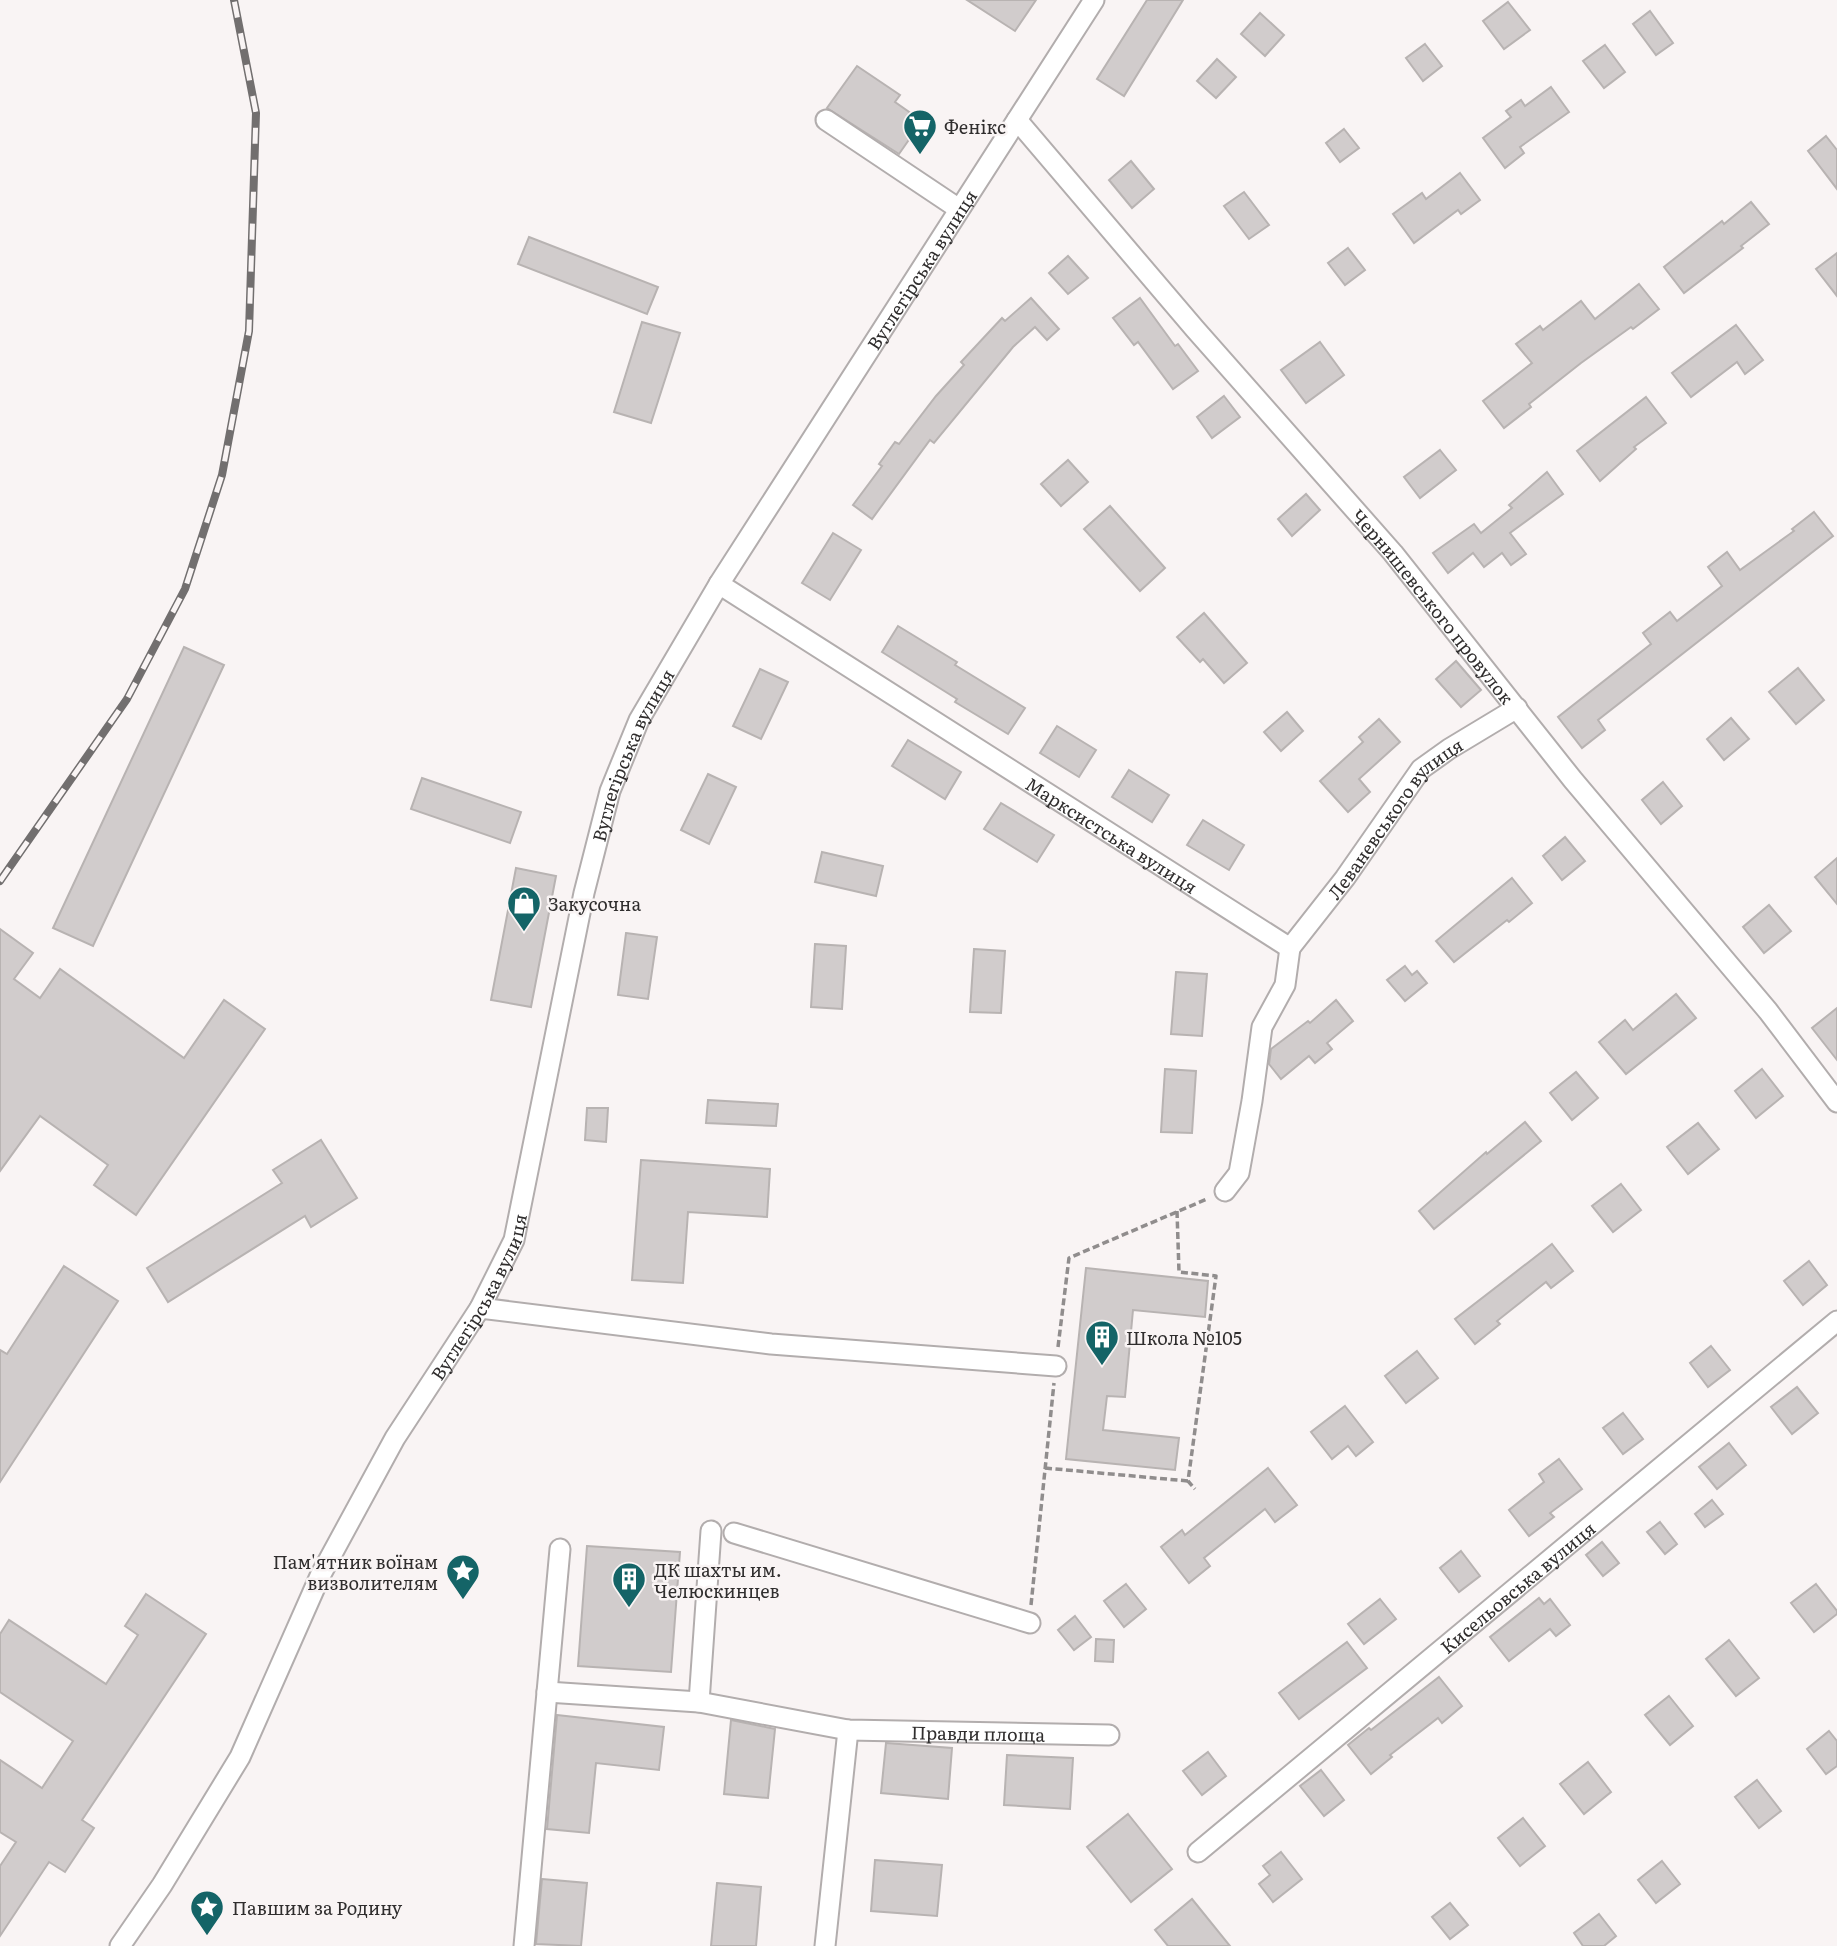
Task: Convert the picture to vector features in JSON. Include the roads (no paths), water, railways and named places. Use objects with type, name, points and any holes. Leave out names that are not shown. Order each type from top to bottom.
[{"type":"street","name":"Вуглегірська вулиця","points":[[120,1946],[162,1885],[240,1757],[320,1576],[395,1438],[480,1308],[514,1240],[584,893],[610,791],[639,720],[719,584],[1093,0]]},
{"type":"street","points":[[826,120],[959,209]]},
{"type":"street","name":"Чернишевського провулок","points":[[1017,120],[1204,340],[1393,554],[1573,780],[1768,1011],[1837,1102]]},
{"type":"street","name":"Марксистська вулиця","points":[[719,584],[1290,948]]},
{"type":"street","name":"Леваневського вулиця","points":[[1290,948],[1345,878],[1421,769],[1517,708]]},
{"type":"street","points":[[1225,1191],[1239,1173],[1262,1027],[1285,985],[1290,948]]},
{"type":"street","points":[[480,1308],[771,1344],[1056,1366]]},
{"type":"street","name":"Кисельовська вулиця","points":[[1198,1852],[1837,1321]]},
{"type":"street","points":[[699,1702],[712,1531]]},
{"type":"street","points":[[734,1533],[1030,1623]]},
{"type":"street","points":[[524,1946],[560,1549]]},
{"type":"street","name":"Правди площа","points":[[547,1692],[699,1702],[848,1730],[1109,1735]]},
{"type":"street","points":[[825,1946],[848,1730]]},
{"type":"railway","points":[[0,881],[127,699],[185,589],[222,475],[249,331],[256,113],[234,0]]},
{"type":"place","name":"Фенікс","points":[[920,156]]},
{"type":"place","name":"Закусочна","points":[[524,933]]},
{"type":"place","name":"Школа №105","points":[[1102,1367]]},
{"type":"place","name":"Пам'ятник воїнам визволителям","points":[[463,1601]]},
{"type":"place","name":"ДК шахты им. Челюскинцев","points":[[629,1609]]},
{"type":"place","name":"Павшим за Родину","points":[[207,1937]]}]
